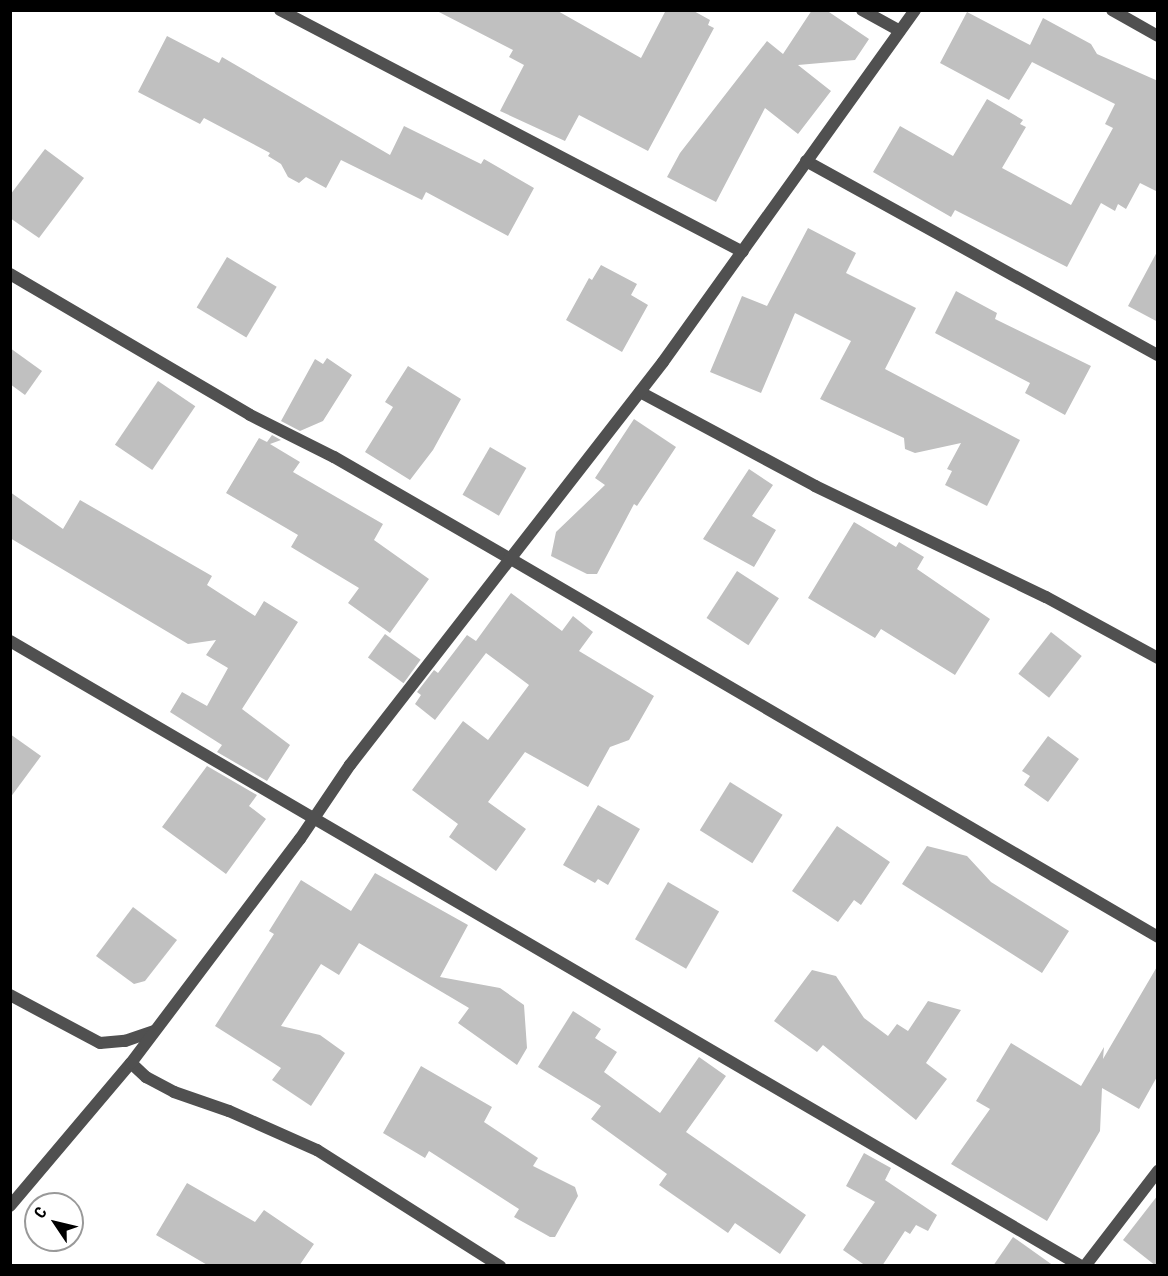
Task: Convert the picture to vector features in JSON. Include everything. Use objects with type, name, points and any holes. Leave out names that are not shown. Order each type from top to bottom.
[{"type":"street","points":[[279,10],[743,252]]},
{"type":"street","points":[[862,10],[900,31]]},
{"type":"street","points":[[10,1206],[131,1063],[509,558],[640,392],[915,10]]},
{"type":"street","points":[[1112,10],[1158,36]]},
{"type":"street","points":[[806,160],[1158,355]]},
{"type":"street","points":[[10,274],[250,415],[333,457],[509,558],[1158,937]]},
{"type":"street","points":[[640,392],[815,486],[1046,597],[1158,658]]},
{"type":"street","points":[[10,641],[313,820],[1083,1266],[1158,1171]]},
{"type":"street","points":[[10,995],[100,1042],[124,1041],[154,1031]]},
{"type":"street","points":[[131,1063],[146,1077],[174,1092],[229,1111],[317,1150],[500,1266]]},
{"type":"building","points":[[435,10],[556,10],[641,58],[666,10],[692,10],[710,20],[708,25],[714,28],[648,151],[579,115],[565,141],[500,111],[524,65],[509,57],[513,50]]},
{"type":"building","points":[[812,10],[826,10],[869,39],[855,60],[798,65],[831,91],[798,134],[765,108],[716,202],[667,177],[680,153],[767,41],[783,54]]},
{"type":"building","points":[[967,12],[1030,45],[1043,18],[1091,44],[1097,54],[1158,81],[1158,192],[1140,183],[1126,209],[1118,204],[1115,211],[1101,203],[1067,267],[955,210],[951,217],[873,172],[900,126],[953,156],[987,99],[1023,120],[1020,124],[1026,127],[1002,168],[1071,205],[1113,128],[1105,124],[1115,104],[1032,62],[1009,100],[940,63]]},
{"type":"building","points":[[167,36],[219,63],[222,57],[390,155],[404,126],[481,164],[484,159],[534,188],[508,236],[426,192],[422,200],[341,160],[326,188],[306,177],[299,183],[288,177],[281,164],[268,156],[270,153],[204,118],[200,124],[138,92]]},
{"type":"building","points":[[45,149],[84,178],[39,238],[10,218],[10,195]]},
{"type":"building","points":[[808,228],[856,253],[846,273],[916,308],[885,369],[1020,440],[987,506],[945,485],[952,471],[947,469],[961,443],[915,453],[905,449],[904,438],[820,399],[851,341],[795,313],[761,393],[710,372],[742,296],[767,306]]},
{"type":"building","points":[[1158,250],[1158,322],[1128,306]]},
{"type":"building","points":[[227,257],[277,287],[246,337],[197,308]]},
{"type":"building","points":[[601,265],[637,284],[631,295],[648,305],[622,352],[566,320],[589,278],[592,280]]},
{"type":"building","points":[[956,291],[997,313],[995,319],[1091,366],[1065,415],[1025,393],[1030,383],[935,333]]},
{"type":"building","points":[[10,348],[42,371],[25,395],[10,384]]},
{"type":"building","points":[[327,358],[352,375],[323,421],[300,431],[281,421],[315,359],[323,364]]},
{"type":"building","points":[[408,366],[461,399],[433,450],[410,480],[365,452],[393,407],[385,402]]},
{"type":"building","points":[[158,381],[195,406],[152,470],[115,445]]},
{"type":"building","points":[[634,419],[676,447],[637,506],[634,504],[597,574],[587,574],[551,556],[556,532],[605,485],[595,478]]},
{"type":"building","points":[[272,435],[281,440],[270,444],[300,462],[293,472],[383,524],[374,540],[429,579],[390,633],[348,603],[359,588],[291,547],[298,535],[226,493],[259,438],[267,442]]},
{"type":"building","points":[[490,447],[526,468],[499,516],[462,495]]},
{"type":"building","points":[[749,469],[773,485],[752,516],[776,530],[754,567],[703,539]]},
{"type":"building","points":[[10,492],[63,529],[80,500],[212,576],[207,585],[255,616],[264,601],[298,622],[242,709],[290,745],[267,781],[217,752],[222,745],[170,712],[182,692],[207,706],[228,668],[206,655],[216,640],[188,644],[10,538]]},
{"type":"building","points":[[854,522],[896,547],[899,542],[924,557],[917,569],[990,619],[955,675],[881,629],[875,638],[808,598]]},
{"type":"building","points":[[737,571],[779,598],[748,645],[707,618]]},
{"type":"building","points":[[511,593],[562,631],[573,616],[593,632],[579,651],[654,696],[629,740],[610,747],[588,787],[525,752],[488,802],[526,829],[496,871],[449,837],[458,824],[412,790],[463,721],[488,740],[529,685],[486,653],[435,720],[415,704],[421,695],[417,692],[434,670],[438,673],[467,635],[476,641]]},
{"type":"building","points":[[1051,632],[1082,656],[1049,698],[1018,674]]},
{"type":"building","points":[[385,634],[421,660],[404,683],[368,657]]},
{"type":"building","points":[[10,734],[41,756],[10,798]]},
{"type":"building","points":[[1048,736],[1079,759],[1048,802],[1024,785],[1030,776],[1022,771]]},
{"type":"building","points":[[207,766],[257,795],[249,806],[266,819],[226,874],[162,827]]},
{"type":"building","points":[[730,782],[783,815],[752,863],[700,830]]},
{"type":"building","points":[[598,805],[640,829],[608,885],[598,879],[595,883],[563,865]]},
{"type":"building","points":[[837,826],[890,862],[861,905],[854,900],[838,922],[792,891]]},
{"type":"building","points":[[927,846],[967,856],[991,882],[1069,931],[1042,973],[902,884]]},
{"type":"building","points":[[375,873],[468,925],[440,977],[500,988],[524,1005],[527,1048],[517,1065],[458,1023],[469,1008],[359,943],[339,975],[321,964],[281,1026],[320,1035],[345,1053],[311,1106],[272,1080],[281,1068],[215,1026],[274,934],[269,931],[301,880],[351,911]]},
{"type":"building","points":[[668,882],[719,911],[686,969],[635,939]]},
{"type":"building","points":[[133,907],[177,940],[145,981],[134,984],[96,956]]},
{"type":"building","points":[[1158,965],[1158,1075],[1139,1109],[1102,1088],[1100,1131],[1047,1221],[951,1164],[990,1109],[976,1101],[1011,1043],[1081,1086],[1104,1047],[1103,1059]]},
{"type":"building","points":[[812,970],[836,976],[864,1018],[888,1036],[897,1024],[908,1031],[928,1001],[961,1010],[926,1063],[947,1079],[916,1120],[823,1045],[817,1052],[774,1021]]},
{"type":"building","points":[[573,1011],[601,1029],[595,1038],[617,1052],[604,1072],[660,1113],[699,1057],[726,1076],[686,1132],[806,1215],[780,1254],[735,1223],[728,1233],[659,1185],[667,1174],[591,1119],[601,1106],[538,1067]]},
{"type":"building","points":[[421,1066],[492,1107],[484,1122],[538,1158],[533,1166],[575,1187],[578,1196],[555,1237],[550,1237],[514,1217],[519,1209],[429,1151],[425,1158],[383,1133]]},
{"type":"building","points":[[864,1153],[891,1168],[885,1180],[937,1215],[928,1231],[916,1225],[910,1234],[905,1231],[882,1266],[866,1266],[843,1250],[875,1202],[846,1186]]},
{"type":"building","points":[[187,1183],[255,1222],[264,1210],[314,1244],[299,1266],[209,1266],[156,1235]]},
{"type":"building","points":[[1158,1195],[1158,1266],[1156,1266],[1123,1240]]},
{"type":"building","points":[[1013,1237],[1054,1266],[993,1266]]}]
